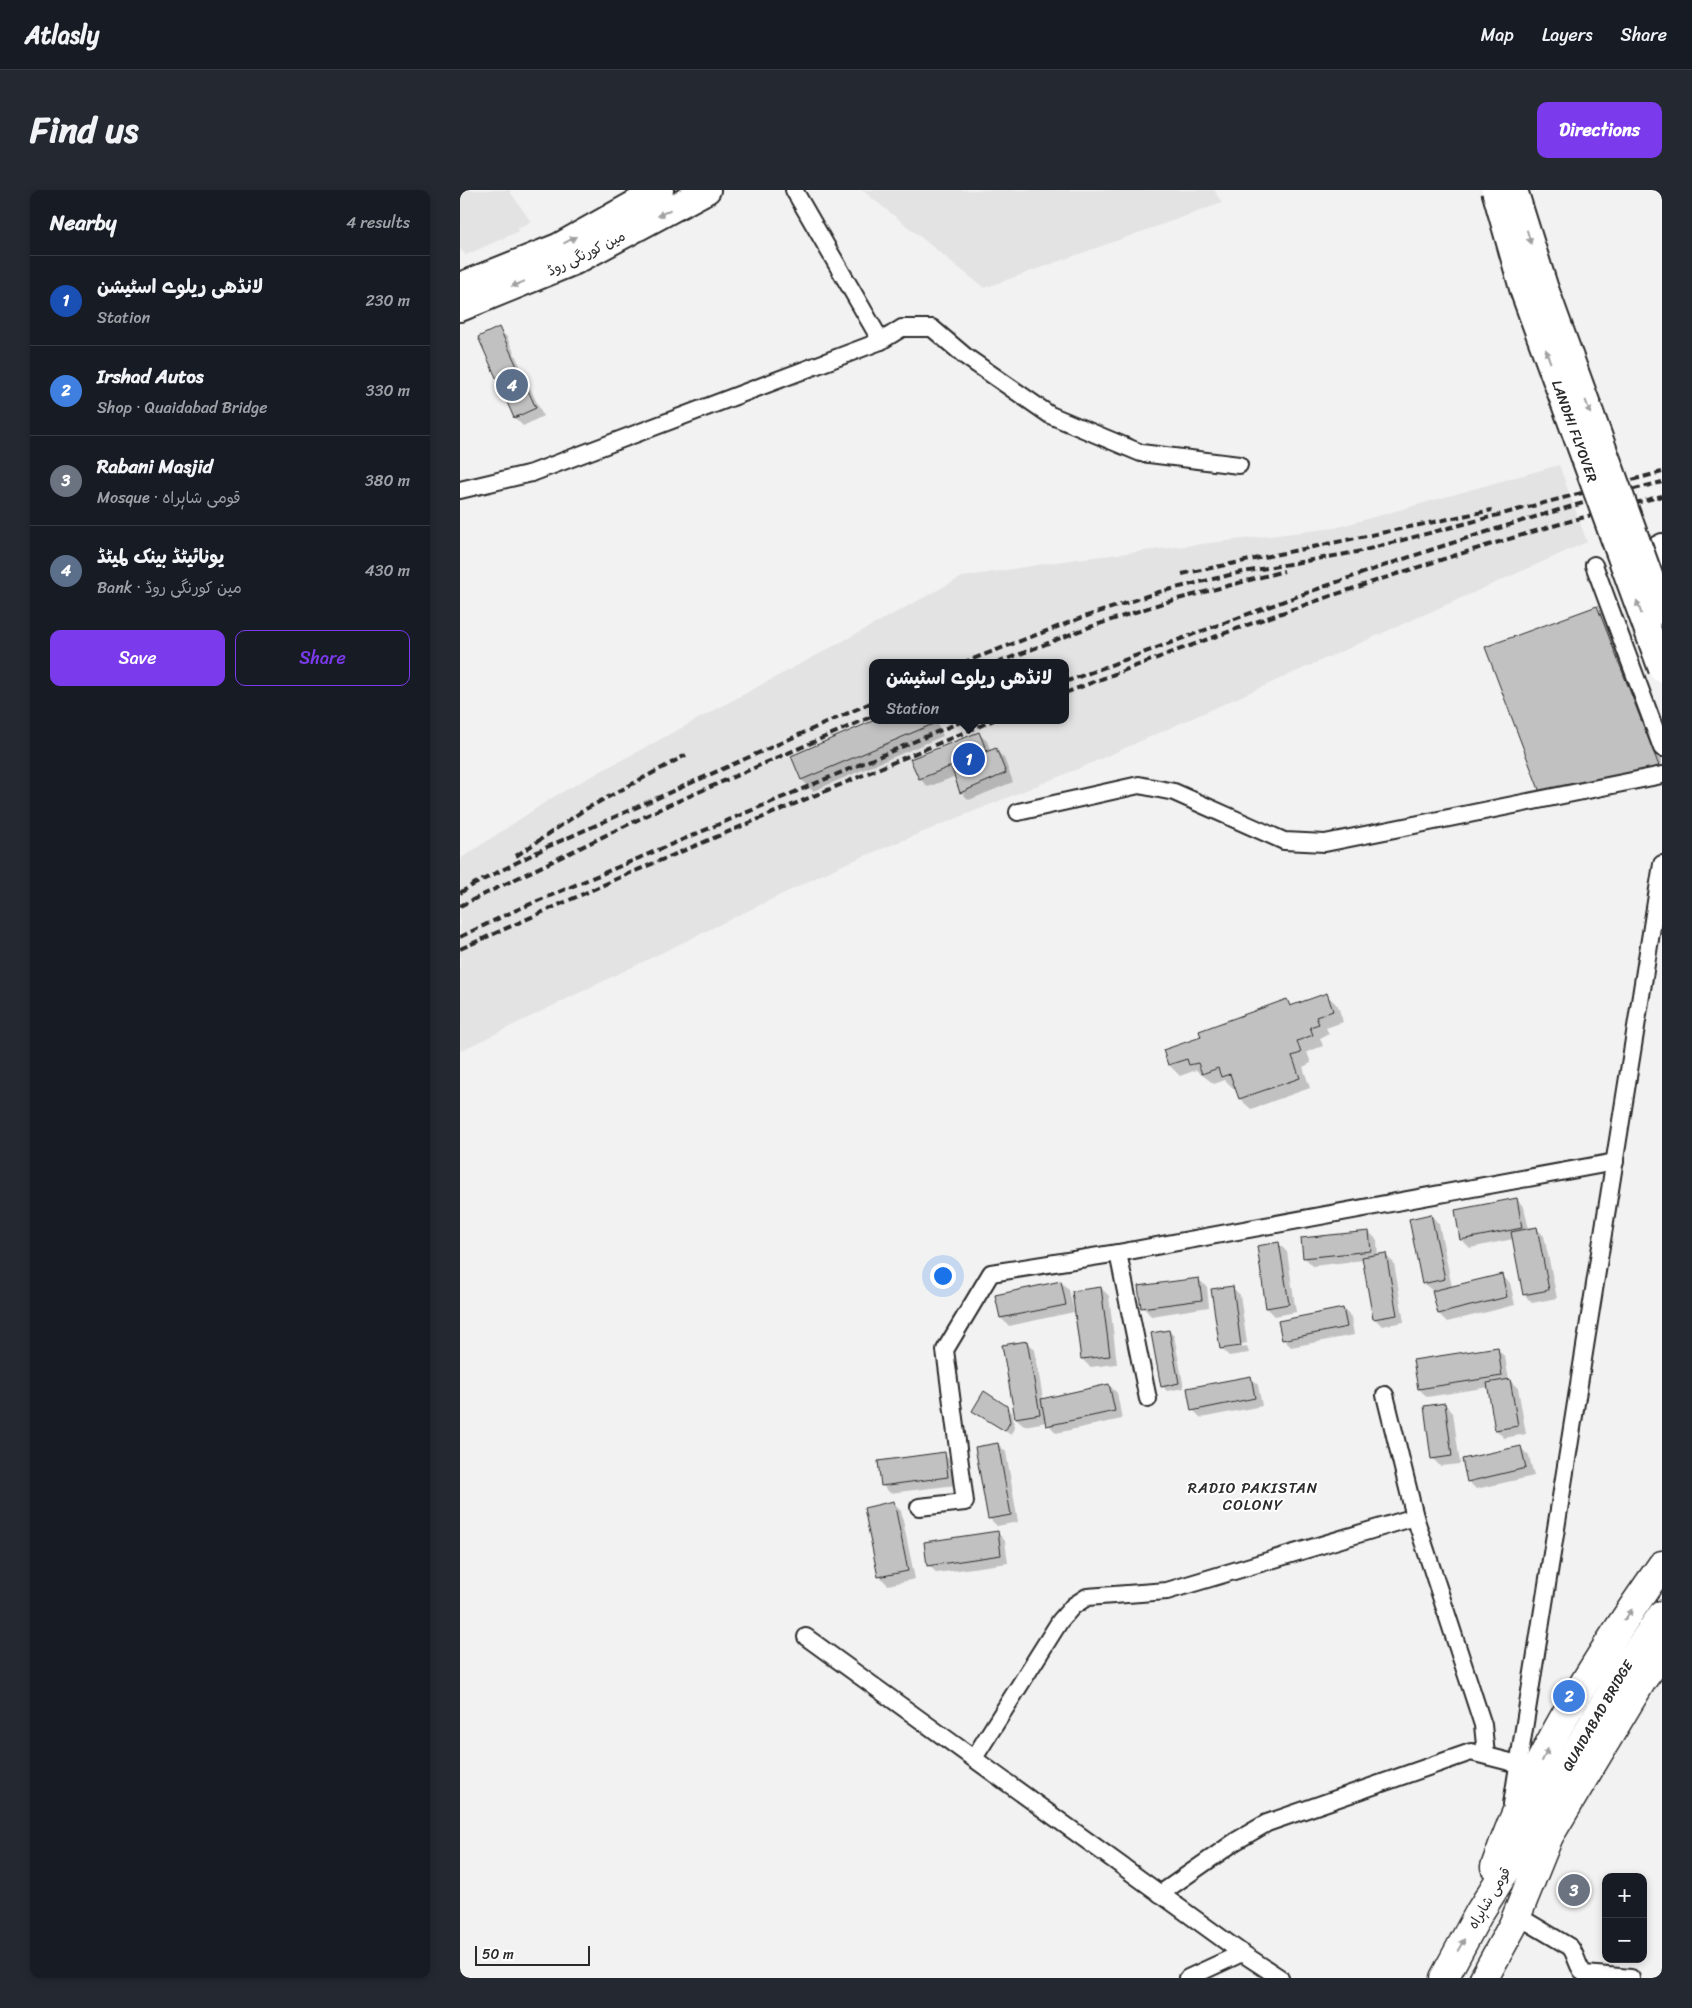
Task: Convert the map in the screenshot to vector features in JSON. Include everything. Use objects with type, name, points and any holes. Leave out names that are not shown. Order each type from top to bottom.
[{"type":"highway","points":[[1479,1913],[1507,1831],[1558,1730],[1602,1654],[1662,1565]]},
{"type":"highway","name":"QUAIDABAD BRIDGE","points":[[1543,1828],[1623,1671],[1662,1615]]},
{"type":"highway","name":"QUAIDABAD BRIDGE","points":[[1543,1828],[1662,1653]]},
{"type":"highway","points":[[1516,1921],[1662,1681]]},
{"type":"highway","name":"قومی شاہراہ","points":[[1444,1978],[1479,1913],[1543,1828]]},
{"type":"highway","name":"قومی شاہراہ","points":[[1484,1978],[1516,1921],[1543,1828]]},
{"type":"main road","name":"مین کورنگی روڈ","points":[[460,286],[558,247],[660,190]]},
{"type":"main road","name":"مین کورنگی روڈ","points":[[460,308],[576,261],[707,190]]},
{"type":"main road","name":"LANDHI FLYOVER","points":[[1495,190],[1524,292],[1662,669]]},
{"type":"main road","name":"LANDHI FLYOVER","points":[[1514,190],[1544,286],[1662,611]]},
{"type":"street","points":[[794,190],[881,341]]},
{"type":"street","points":[[460,490],[532,473],[881,341],[902,328],[932,328],[965,356],[1050,415],[1141,453],[1239,465]]},
{"type":"street","points":[[1662,542],[1654,546],[1662,568]]},
{"type":"street","points":[[1594,565],[1662,748]]},
{"type":"street","points":[[1018,812],[1139,785],[1174,792],[1284,841],[1325,843],[1662,775]]},
{"type":"street","points":[[1507,1831],[1662,864]]},
{"type":"street","points":[[919,1507],[965,1502],[945,1350],[991,1273],[1118,1252],[1615,1162]]},
{"type":"street","points":[[1118,1252],[1148,1399]]},
{"type":"street","points":[[1385,1395],[1415,1517],[1483,1725],[1486,1755]]},
{"type":"street","points":[[974,1758],[1060,1621],[1074,1606],[1088,1597],[1167,1591],[1415,1517]]},
{"type":"street","points":[[806,1636],[1160,1894],[1280,1978]]},
{"type":"street","points":[[1160,1894],[1236,1841],[1267,1823],[1471,1752],[1518,1764]]},
{"type":"street","points":[[1516,1921],[1570,1947],[1576,1954],[1581,1971],[1585,1974],[1631,1978]]},
{"type":"street","points":[[1188,1978],[1242,1953]]},
{"type":"shaded area","points":[[460,190],[509,190],[531,222],[517,228],[519,231],[466,255],[460,249]]},
{"type":"shaded area","points":[[862,190],[1214,190],[1222,203],[984,288]]},
{"type":"shaded area","points":[[1559,465],[1587,542],[1087,765],[840,866],[460,1051],[460,859],[553,797],[962,577],[1069,560],[1335,528]]},
{"type":"building","points":[[499,327],[536,408],[514,418],[478,337]]},
{"type":"building","points":[[1597,606],[1661,771],[1541,795],[1485,647]]},
{"type":"building","points":[[869,723],[933,724],[801,780],[791,756]]},
{"type":"building","points":[[979,732],[987,752],[919,779],[910,759]]},
{"type":"building","points":[[996,748],[1006,773],[960,793],[951,766]]},
{"type":"building","points":[[1327,993],[1333,1011],[1316,1017],[1319,1024],[1310,1027],[1313,1035],[1297,1041],[1301,1053],[1292,1056],[1300,1078],[1239,1099],[1230,1074],[1221,1077],[1218,1068],[1202,1074],[1198,1063],[1189,1065],[1187,1059],[1168,1065],[1163,1050],[1201,1037],[1199,1031],[1287,999],[1290,1006]]},
{"type":"building","points":[[1517,1198],[1522,1228],[1460,1240],[1455,1210]]},
{"type":"building","points":[[1431,1214],[1445,1279],[1422,1284],[1409,1219]]},
{"type":"building","points":[[1537,1227],[1549,1290],[1523,1295],[1511,1232]]},
{"type":"building","points":[[1369,1231],[1371,1251],[1303,1258],[1301,1238]]},
{"type":"building","points":[[1279,1242],[1289,1304],[1266,1308],[1257,1246]]},
{"type":"building","points":[[1386,1253],[1397,1315],[1373,1319],[1362,1257]]},
{"type":"building","points":[[1502,1274],[1507,1297],[1438,1314],[1432,1291]]},
{"type":"building","points":[[1199,1278],[1202,1300],[1141,1308],[1138,1286]]},
{"type":"building","points":[[1061,1281],[1066,1305],[1000,1318],[995,1295]]},
{"type":"building","points":[[1233,1286],[1241,1346],[1220,1349],[1211,1289]]},
{"type":"building","points":[[1101,1287],[1110,1356],[1081,1359],[1072,1291]]},
{"type":"building","points":[[1343,1308],[1347,1327],[1282,1340],[1278,1321]]},
{"type":"building","points":[[1169,1330],[1179,1383],[1161,1387],[1151,1333]]},
{"type":"building","points":[[1027,1341],[1040,1414],[1015,1418],[1002,1345]]},
{"type":"building","points":[[1498,1347],[1502,1376],[1418,1389],[1413,1360]]},
{"type":"building","points":[[1251,1376],[1255,1398],[1191,1411],[1187,1388]]},
{"type":"building","points":[[1510,1379],[1518,1426],[1495,1430],[1487,1383]]},
{"type":"building","points":[[1109,1384],[1115,1411],[1046,1426],[1041,1399]]},
{"type":"building","points":[[984,1391],[1007,1406],[1010,1422],[1005,1431],[972,1411]]},
{"type":"building","points":[[1445,1403],[1452,1456],[1431,1459],[1424,1406]]},
{"type":"building","points":[[998,1443],[1011,1515],[988,1519],[975,1447]]},
{"type":"building","points":[[1521,1446],[1526,1468],[1467,1482],[1462,1459]]},
{"type":"building","points":[[945,1452],[948,1477],[881,1486],[878,1461]]},
{"type":"building","points":[[894,1501],[908,1571],[878,1577],[864,1508]]},
{"type":"building","points":[[998,1531],[1001,1555],[927,1566],[924,1542]]},
{"type":"railway","points":[[973,659],[1081,618],[1159,592],[1238,573],[1357,552],[1662,472]]},
{"type":"railway","points":[[1069,681],[1435,548],[1510,524],[1662,482]]},
{"type":"railway","points":[[1069,691],[1212,638],[1361,586],[1511,538],[1662,496]]},
{"type":"railway","points":[[1182,574],[1492,510]]},
{"type":"railway","points":[[1007,659],[1084,629],[1163,603],[1284,571]]},
{"type":"railway","points":[[471,886],[547,847],[869,704]]},
{"type":"railway","points":[[460,906],[662,808],[869,718]]},
{"type":"railway","points":[[460,937],[514,911],[956,724]]},
{"type":"railway","points":[[460,949],[621,877],[984,724]]},
{"type":"railway","points":[[516,856],[584,810],[686,755]]},
{"type":"railway","points":[[460,893],[477,882]]},
{"type":"place","name":"یونائیٹڈ بینک لمیٹڈ","points":[[512,385]]},
{"type":"place","name":"لانڈھی ریلوے اسٹیشن","points":[[969,759]]},
{"type":"place","name":"Irshad Autos","points":[[1569,1696]]},
{"type":"place","name":"Rabani Masjid","points":[[1574,1890]]},
{"type":"district","name":"RADIO PAKISTAN COLONY","points":[[1253,1496]]}]
